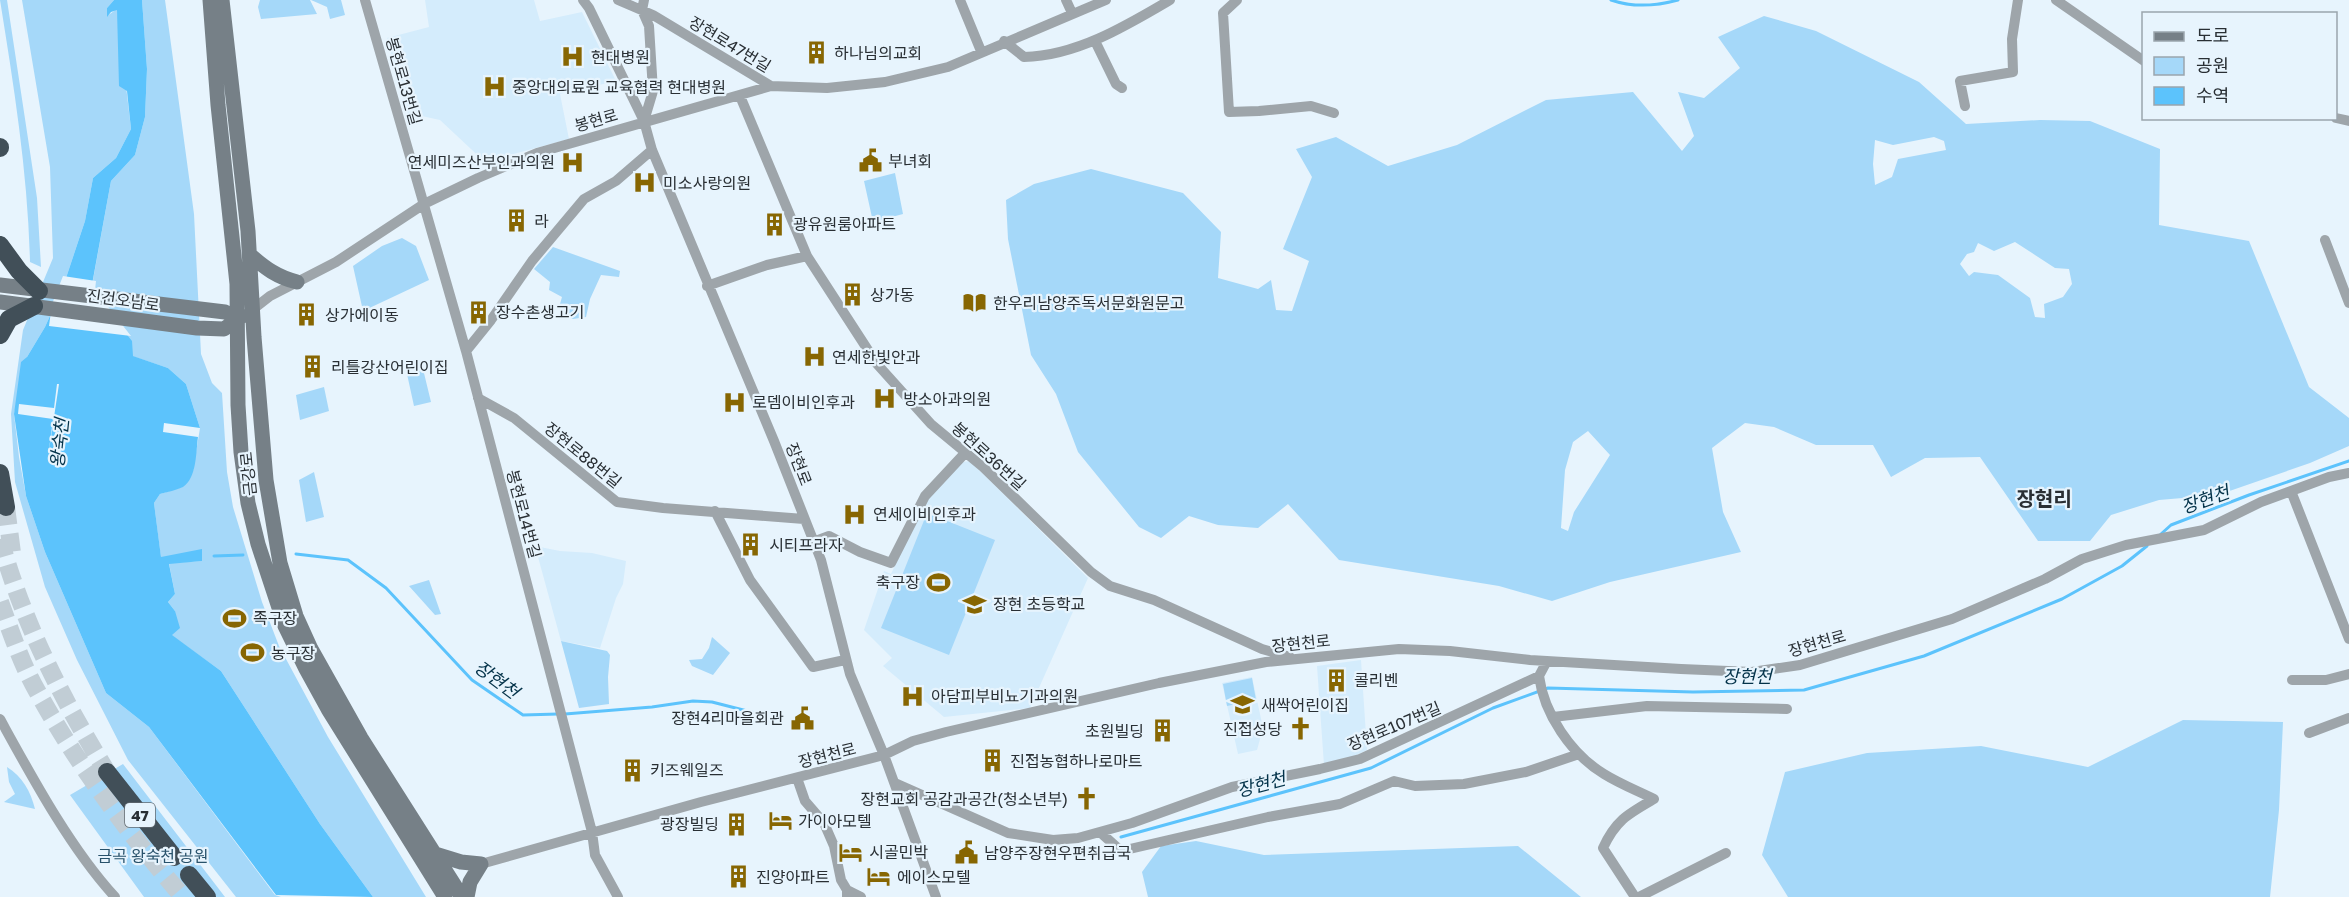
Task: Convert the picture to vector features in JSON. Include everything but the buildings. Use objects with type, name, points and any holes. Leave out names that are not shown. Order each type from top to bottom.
[{"type":"highway","points":[[0,245],[36,298],[9,319],[0,335]]},
{"type":"highway","points":[[0,473],[6,507]]},
{"type":"highway","name":"47","points":[[107,772],[174,857]]},
{"type":"highway","points":[[189,875],[207,897]]},
{"type":"main road","name":"금강로","points":[[210,0],[218,105],[237,284],[238,405],[242,452],[248,503],[258,544],[327,678],[462,897]]},
{"type":"main road","name":"금강로","points":[[222,0],[250,255],[252,310],[266,480],[285,626],[328,709],[445,897]]},
{"type":"main road","points":[[250,255],[282,279],[297,282]]},
{"type":"main road","name":"진건오남로","points":[[0,285],[36,298],[197,328],[224,329],[252,310]]},
{"type":"main road","name":"진건오남로","points":[[0,302],[36,298],[217,311],[238,318]]},
{"type":"main road","points":[[435,854],[461,862],[481,864],[470,882],[467,897]]},
{"type":"street","name":"봉현로13번길","points":[[365,0],[424,204]]},
{"type":"street","name":"장현로","points":[[583,0],[644,121],[652,150],[707,286],[774,441],[821,560],[845,660],[895,783],[936,897]]},
{"type":"street","name":"장현로47번길","points":[[618,0],[643,5],[653,15],[771,86]]},
{"type":"street","points":[[960,0],[981,51]]},
{"type":"street","points":[[1066,0],[1072,13]]},
{"type":"street","name":"봉현로","points":[[252,310],[270,296],[336,262],[424,204],[537,153],[771,86],[827,88],[885,82],[948,67],[1004,41],[1106,0]]},
{"type":"street","points":[[1004,41],[1024,57],[1041,57],[1095,41],[1170,0]]},
{"type":"street","points":[[1237,0],[1223,13],[1229,112],[1311,105],[1334,113]]},
{"type":"street","points":[[1965,106],[1960,81],[2013,72],[2012,39],[2018,0]]},
{"type":"street","points":[[2056,0],[2142,60]]},
{"type":"street","points":[[643,5],[649,26],[653,91],[644,121]]},
{"type":"street","points":[[1095,41],[1116,84],[1122,88]]},
{"type":"street","name":"봉현로36번길","points":[[740,96],[807,256],[842,313],[891,381],[931,424],[966,452],[1091,572],[1110,586],[1154,600],[1265,650],[1294,659]]},
{"type":"street","points":[[466,351],[491,320],[532,261],[584,199],[616,181],[652,150]]},
{"type":"street","name":"봉현로14번길","points":[[424,204],[466,351],[592,832],[595,855],[618,897]]},
{"type":"street","points":[[2325,240],[2349,303]]},
{"type":"street","points":[[707,286],[768,265],[807,256]]},
{"type":"street","name":"장현로88번길","points":[[478,398],[514,418],[617,502],[663,508],[804,519]]},
{"type":"street","points":[[813,542],[829,536],[860,552],[891,563],[925,496],[966,452]]},
{"type":"street","name":"장현천로","points":[[481,864],[592,832],[884,755],[913,741],[946,732],[1159,682],[1266,662],[1399,649],[1450,651],[1547,661],[1752,672],[1800,665],[1952,619],[2045,579],[2082,559],[2126,545],[2204,530],[2261,502],[2349,473]]},
{"type":"street","points":[[2291,491],[2349,639]]},
{"type":"street","points":[[715,511],[750,580],[813,667],[845,660]]},
{"type":"street","points":[[1265,650],[1266,662]]},
{"type":"street","points":[[1547,661],[1539,679],[1545,706],[1580,754],[1604,774],[1654,799],[1626,815],[1611,831],[1603,848],[1637,897],[1725,853]]},
{"type":"street","points":[[2292,680],[2326,680],[2349,674]]},
{"type":"street","name":"장현로107번길","points":[[895,783],[1008,833],[1053,840],[1078,838],[1101,833],[1232,787],[1360,759],[1539,679]]},
{"type":"street","points":[[1552,717],[1647,706],[1787,709]]},
{"type":"street","points":[[2309,733],[2349,718]]},
{"type":"street","points":[[0,719],[18,753],[82,855],[115,897]]},
{"type":"street","points":[[1101,833],[1121,851],[1268,817],[1340,804],[1394,781],[1415,786],[1464,784],[1526,772],[1580,754]]},
{"type":"street","points":[[797,778],[804,801],[824,823],[834,846],[841,880],[847,894],[861,897]]},
{"type":"shaded area","name":"중앙대의료원 교육협력 현대병원","points":[[425,0],[534,0],[540,21],[582,12],[616,81],[560,94],[569,139],[506,156],[487,164],[440,120],[408,113],[387,38],[429,27]]},
{"type":"shaded area","name":"장현 초등학교","points":[[970,461],[1088,578],[1030,708],[944,717],[883,666],[892,658],[864,630],[884,571],[891,574],[928,496],[957,463]]},
{"type":"shaded area","points":[[535,546],[560,551],[592,553],[626,561],[623,584],[616,598],[600,648],[561,641]]},
{"type":"shaded area","name":"콜리벤","points":[[1361,660],[1367,750],[1346,760],[1324,765],[1317,666]]},
{"type":"shaded area","name":"새싹어린이집","points":[[1252,677],[1263,728],[1257,750],[1238,754],[1222,683]]},
{"type":"green space","points":[[0,0],[7,0],[37,198],[41,267],[30,262],[23,163]]},
{"type":"green space","points":[[22,0],[114,0],[107,8],[107,16],[117,9],[131,129],[116,158],[93,178],[85,221],[63,287],[45,327],[27,357],[14,414],[26,496],[45,552],[106,693],[149,727],[275,895],[281,897],[236,897],[128,760],[77,660],[45,587],[15,482],[11,414],[23,330],[53,258],[50,167]]},
{"type":"green space","points":[[142,0],[165,0],[194,214],[201,354],[212,383],[222,393],[227,472],[233,507],[262,602],[279,646],[328,737],[426,897],[373,897],[320,824],[221,671],[171,635],[175,611],[168,602],[175,594],[169,563],[202,561],[202,550],[161,558],[154,503],[160,494],[182,487],[193,471],[200,428],[186,384],[168,368],[132,356],[91,291],[111,181],[135,155],[145,117],[147,69]]},
{"type":"green space","points":[[260,0],[310,0],[317,14],[261,19],[258,7]]},
{"type":"green space","points":[[311,0],[341,0],[345,15],[330,19],[327,7]]},
{"type":"green space","points":[[1764,16],[1816,31],[1919,82],[1966,124],[2040,120],[2090,121],[2160,149],[2159,225],[2249,241],[2309,387],[2349,418],[2349,446],[2310,463],[2218,495],[2159,500],[2111,515],[2090,541],[2038,541],[1980,457],[1925,458],[1891,477],[1873,445],[1816,445],[1774,427],[1745,423],[1712,448],[1723,512],[1741,552],[1610,582],[1552,601],[1499,586],[1339,560],[1288,504],[1258,528],[1218,525],[1189,516],[1161,538],[1139,527],[1078,452],[1056,394],[1031,355],[1008,239],[1006,200],[1034,184],[1091,169],[1183,193],[1221,232],[1218,278],[1258,289],[1271,280],[1276,310],[1292,311],[1309,261],[1283,249],[1312,177],[1296,149],[1336,137],[1388,166],[1457,145],[1546,100],[1633,92],[1682,151],[1694,136],[1678,92],[1704,98],[1740,68],[1718,37]],"holes":[[[1934,137],[1944,141],[1946,150],[1898,159],[1892,177],[1875,185],[1873,164],[1875,140],[1893,145]],[[2015,242],[2055,268],[2069,269],[2072,284],[2063,297],[2044,304],[2045,318],[2035,317],[2030,298],[1998,275],[1974,272],[1969,276],[1960,264],[1967,254],[1974,252],[1978,243],[1994,251]],[[1588,431],[1610,455],[1574,512],[1568,531],[1561,528],[1565,470],[1573,442]]]},
{"type":"green space","points":[[895,173],[903,214],[873,222],[864,181]]},
{"type":"green space","points":[[402,238],[416,246],[429,280],[363,311],[353,266],[382,246]]},
{"type":"green space","points":[[553,247],[620,271],[619,277],[601,275],[590,299],[586,317],[573,319],[563,314],[560,304],[562,297],[549,290],[550,282],[534,269]]},
{"type":"green space","points":[[423,369],[431,402],[414,406],[407,374]]},
{"type":"green space","points":[[324,387],[329,411],[300,420],[296,395]]},
{"type":"green space","points":[[314,472],[324,517],[306,522],[299,480]]},
{"type":"green space","name":"축구장","points":[[927,513],[995,540],[949,655],[881,628]]},
{"type":"green space","points":[[429,580],[441,614],[435,615],[409,586]]},
{"type":"green space","points":[[712,637],[730,653],[713,675],[692,666],[689,660],[702,659],[709,648]]},
{"type":"green space","points":[[561,641],[607,651],[610,655],[609,704],[579,708]]},
{"type":"green space","points":[[1252,678],[1256,700],[1227,706],[1223,684]]},
{"type":"green space","points":[[2183,720],[2283,722],[2279,810],[2270,897],[1788,897],[1762,855],[1785,772],[1867,753],[1981,746],[2088,767]]},
{"type":"green space","name":"금곡 왕숙천 공원","points":[[123,764],[225,897],[144,897],[70,795]]},
{"type":"green space","points":[[7,767],[25,785],[35,809],[4,802],[15,794],[9,782]]},
{"type":"green space","points":[[1196,841],[1264,855],[1518,846],[1581,897],[1148,897],[1142,872],[1161,846]]},
{"type":"water","name":"왕숙천","points":[[114,0],[142,0],[147,69],[145,117],[135,155],[111,181],[91,290],[132,341],[133,356],[168,368],[186,384],[200,428],[164,423],[163,432],[198,437],[195,464],[188,483],[181,488],[160,494],[154,503],[161,557],[202,549],[202,561],[169,564],[175,594],[168,602],[175,611],[180,628],[172,635],[221,671],[320,824],[373,897],[276,895],[149,727],[106,693],[45,552],[26,496],[14,414],[21,362],[27,357],[45,327],[63,287],[85,221],[93,178],[116,158],[131,129],[127,91],[119,86],[117,10],[111,12],[107,17],[107,8]],"holes":[[[57,384],[59,384],[48,457],[53,419],[18,414],[19,404],[54,408]]]},
{"type":"pier","points":[[63,276],[96,281],[95,290],[131,336],[49,326],[52,304]]},
{"type":"waterway","points":[[1611,0],[1645,5],[1678,0]]},
{"type":"waterway","name":"장현천","points":[[2161,534],[2171,525],[2249,495],[2349,461]]},
{"type":"waterway","name":"장현천","points":[[1121,837],[1371,768],[1493,708],[1548,688],[1693,692],[1804,690],[1924,656],[2062,599],[2122,566],[2147,546]]},
{"type":"waterway","name":"장현천","points":[[296,554],[348,560],[386,588],[472,680],[523,715],[558,714]]},
{"type":"waterway","name":"장현천","points":[[214,556],[243,555]]},
{"type":"waterway","name":"장현천","points":[[565,714],[652,707],[693,701],[712,702],[759,714]]},
{"type":"tunnel","points":[[6,507],[12,553]]},
{"type":"tunnel","points":[[0,539],[20,601],[45,660],[107,772]]},
{"type":"tunnel","points":[[0,602],[26,670],[69,745],[143,849],[183,897]]},
{"type":"place","name":"하나님의교회","points":[[816,53]]},
{"type":"place","name":"현대병원","points":[[573,57]]},
{"type":"place","name":"중앙대의료원 교육협력 현대병원","points":[[494,87]]},
{"type":"place","name":"부녀회","points":[[870,161]]},
{"type":"place","name":"연세미즈산부인과의원","points":[[573,162]]},
{"type":"place","name":"미소사랑의원","points":[[645,183]]},
{"type":"place","name":"라","points":[[516,221]]},
{"type":"place","name":"광유원룸아파트","points":[[775,224]]},
{"type":"place","name":"상가동","points":[[852,295]]},
{"type":"place","name":"한우리남양주독서문화원문고","points":[[975,303]]},
{"type":"place","name":"장수촌생고기","points":[[478,312]]},
{"type":"place","name":"상가에이동","points":[[307,315]]},
{"type":"place","name":"연세한빛안과","points":[[814,357]]},
{"type":"place","name":"리틀강산어린이집","points":[[313,367]]},
{"type":"place","name":"방소아과의원","points":[[885,399]]},
{"type":"place","name":"로뎀이비인후과","points":[[734,402]]},
{"type":"place","name":"연세이비인후과","points":[[855,514]]},
{"type":"place","name":"시티프라자","points":[[751,545]]},
{"type":"place","name":"축구장","points":[[938,582]]},
{"type":"place","name":"장현 초등학교","points":[[975,604]]},
{"type":"place","name":"족구장","points":[[235,618]]},
{"type":"place","name":"농구장","points":[[253,653]]},
{"type":"place","name":"콜리벤","points":[[1336,680]]},
{"type":"place","name":"아담피부비뇨기과의원","points":[[913,696]]},
{"type":"place","name":"새싹어린이집","points":[[1243,705]]},
{"type":"place","name":"장현4리마을회관","points":[[802,718]]},
{"type":"place","name":"진접성당","points":[[1300,729]]},
{"type":"place","name":"초원빌딩","points":[[1162,731]]},
{"type":"place","name":"진접농협하나로마트","points":[[992,761]]},
{"type":"place","name":"키즈웨일즈","points":[[632,770]]},
{"type":"place","name":"장현교회 공감과공간(청소년부)","points":[[1086,799]]},
{"type":"place","name":"가이아모텔","points":[[780,821]]},
{"type":"place","name":"광장빌딩","points":[[737,824]]},
{"type":"place","name":"시골민박","points":[[851,852]]},
{"type":"place","name":"남양주장현우편취급국","points":[[966,853]]},
{"type":"place","name":"진양아파트","points":[[738,877]]},
{"type":"place","name":"에이스모텔","points":[[879,877]]},
{"type":"district","name":"장현리","points":[[2044,498]]}]
